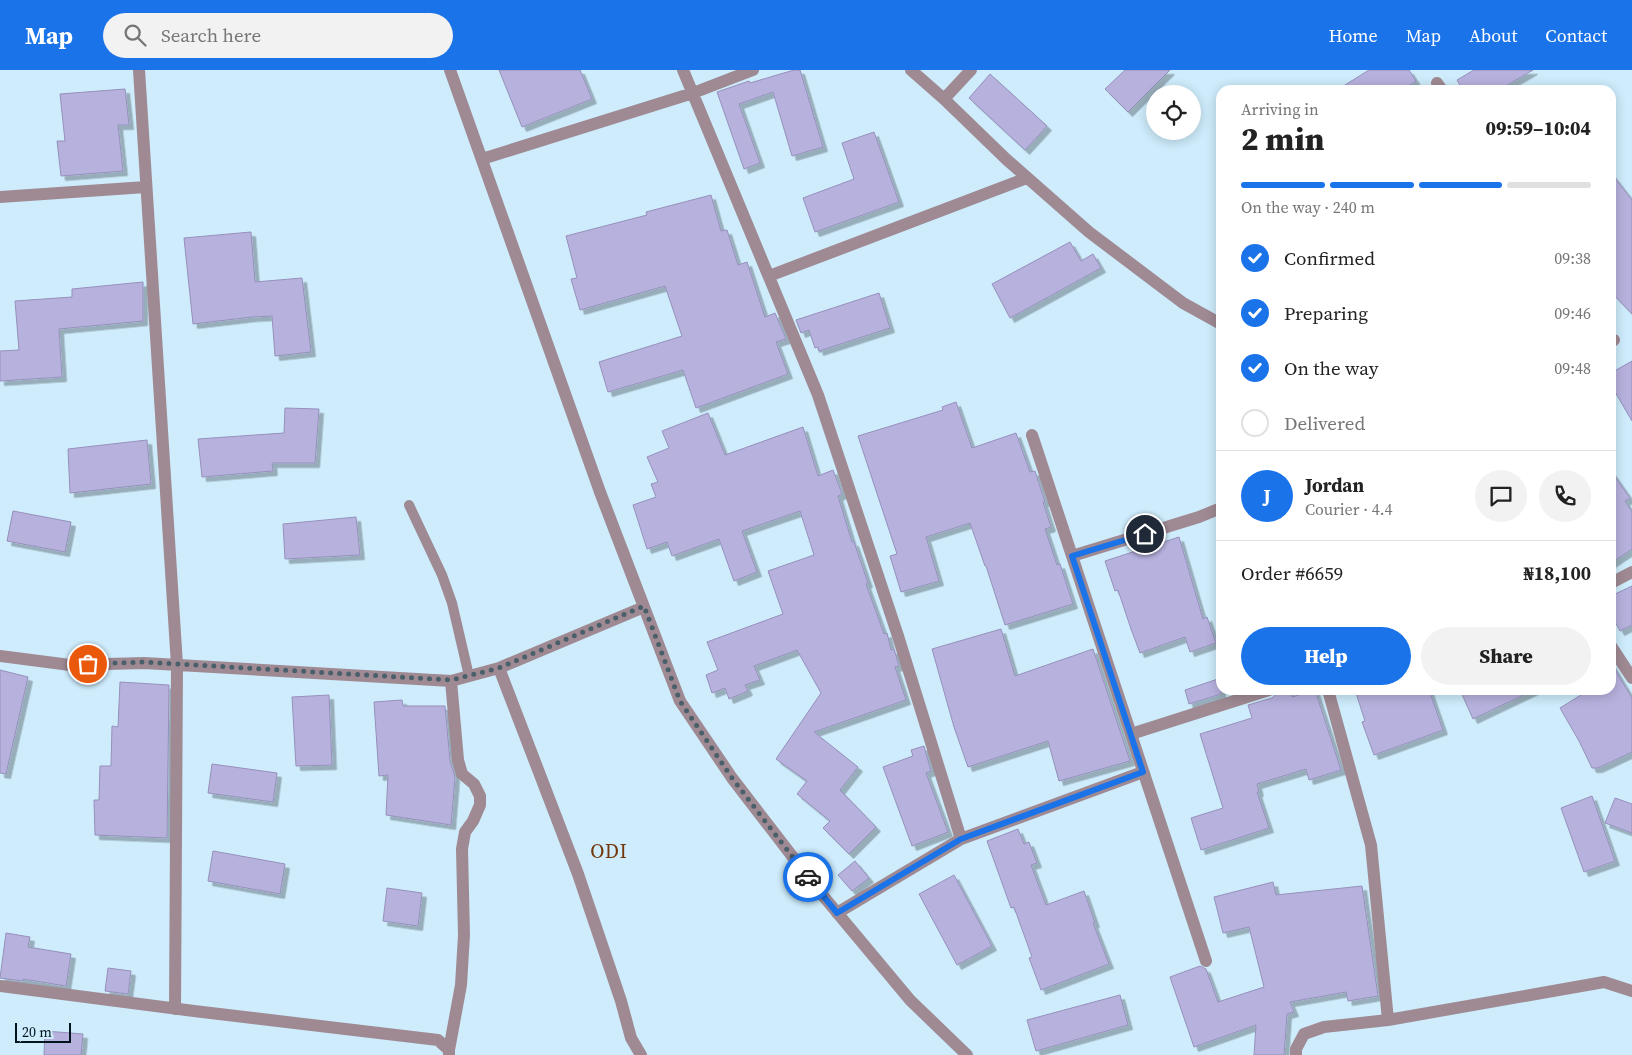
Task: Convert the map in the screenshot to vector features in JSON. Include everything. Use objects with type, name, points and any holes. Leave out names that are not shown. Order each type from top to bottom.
[{"type":"street","points":[[139,70],[178,665],[175,1009]]},
{"type":"street","points":[[450,70],[600,492],[680,701],[732,778],[837,913],[910,1000],[968,1055]]},
{"type":"street","points":[[683,70],[818,395],[898,636],[961,839]]},
{"type":"street","points":[[482,160],[693,93],[753,70]]},
{"type":"street","points":[[911,70],[1027,178],[1097,238],[1183,303],[1216,321]]},
{"type":"street","points":[[944,99],[971,70]]},
{"type":"street","points":[[769,276],[1027,178]]},
{"type":"street","points":[[0,198],[146,187]]},
{"type":"street","points":[[1032,435],[1206,961]]},
{"type":"street","points":[[1072,556],[1216,510]]},
{"type":"street","points":[[1616,580],[1632,572]]},
{"type":"street","points":[[0,656],[70,665],[144,662],[451,680],[499,668],[644,606]]},
{"type":"street","points":[[1616,654],[1632,678]]},
{"type":"street","points":[[499,668],[578,874],[621,1001],[631,1038],[640,1055]]},
{"type":"street","points":[[449,1052],[461,985],[464,934],[462,849],[465,832],[473,821],[480,805],[480,796],[474,784],[462,774],[458,760],[451,680]]},
{"type":"street","points":[[1131,734],[1252,695]]},
{"type":"street","points":[[1329,695],[1371,845],[1388,1020]]},
{"type":"street","points":[[837,913],[961,839],[1143,772]]},
{"type":"street","points":[[1296,1055],[1296,1049],[1304,1034],[1324,1027],[1388,1020],[1604,982],[1632,992]]},
{"type":"street","points":[[0,986],[438,1040],[449,1052]]},
{"type":"lane","points":[[409,505],[442,576],[452,603],[468,676]]},
{"type":"building","points":[[499,70],[580,70],[592,99],[522,127]]},
{"type":"building","points":[[794,70],[800,70],[823,147],[792,156],[773,92],[739,104],[760,163],[744,169],[717,92],[749,81],[750,83]]},
{"type":"building","points":[[1125,70],[1170,70],[1155,85],[1146,85],[1146,94],[1128,112],[1105,89]]},
{"type":"building","points":[[1369,70],[1409,70],[1416,81],[1410,85],[1345,85]]},
{"type":"building","points":[[1474,70],[1533,70],[1508,85],[1460,85],[1457,80]]},
{"type":"building","points":[[990,74],[1047,126],[1025,150],[969,98]]},
{"type":"building","points":[[125,89],[129,125],[118,125],[123,171],[61,176],[57,141],[65,141],[60,94]]},
{"type":"building","points":[[874,132],[899,202],[815,232],[803,198],[854,179],[842,143]]},
{"type":"building","points":[[1616,179],[1632,200],[1632,314],[1616,297]]},
{"type":"building","points":[[711,195],[721,231],[727,230],[738,265],[747,262],[765,317],[775,313],[786,339],[776,342],[788,374],[696,408],[683,370],[608,392],[599,362],[682,336],[665,286],[580,310],[571,279],[577,278],[566,236],[647,215],[646,212]]},
{"type":"building","points":[[251,232],[255,282],[302,278],[311,352],[275,356],[272,316],[193,324],[184,238]]},
{"type":"building","points":[[1070,242],[1081,261],[1093,254],[1101,268],[1010,318],[992,284]]},
{"type":"building","points":[[143,282],[143,321],[59,329],[62,377],[0,381],[0,351],[19,350],[15,301],[72,297],[72,289]]},
{"type":"building","points":[[879,293],[890,328],[819,351],[818,347],[815,348],[809,330],[801,333],[796,320]]},
{"type":"building","points":[[1632,361],[1632,421],[1616,394],[1616,370]]},
{"type":"building","points":[[956,402],[972,448],[1016,433],[1030,472],[1035,471],[1051,527],[1045,529],[1057,565],[1060,564],[1073,604],[1005,625],[970,523],[926,537],[939,581],[901,592],[890,556],[897,554],[858,436],[943,410],[942,407]]},
{"type":"building","points":[[285,408],[319,409],[315,463],[272,463],[273,471],[202,477],[198,439],[284,433]]},
{"type":"building","points":[[708,413],[725,455],[803,427],[818,476],[833,470],[842,494],[838,496],[852,542],[854,542],[868,583],[866,584],[884,634],[887,633],[891,650],[894,649],[899,666],[895,667],[906,700],[814,732],[858,767],[840,790],[876,827],[849,854],[823,828],[830,821],[797,794],[807,781],[776,759],[821,693],[797,650],[754,666],[760,680],[745,685],[748,691],[729,699],[725,688],[712,693],[706,675],[718,670],[707,642],[783,614],[768,571],[814,555],[800,511],[742,531],[757,572],[734,581],[719,539],[672,556],[667,542],[647,549],[633,505],[656,497],[651,484],[658,482],[647,457],[669,448],[662,431]]},
{"type":"building","points":[[147,440],[151,484],[70,493],[68,449]]},
{"type":"building","points":[[1616,478],[1630,498],[1625,501],[1632,512],[1632,549],[1616,560]]},
{"type":"building","points":[[13,511],[71,522],[65,552],[7,541]]},
{"type":"building","points":[[356,517],[360,555],[285,559],[283,524]]},
{"type":"building","points":[[1179,537],[1203,619],[1207,617],[1216,643],[1190,652],[1185,637],[1140,653],[1118,590],[1115,591],[1105,561]]},
{"type":"building","points":[[1632,586],[1632,625],[1620,631],[1616,623],[1616,594]]},
{"type":"building","points":[[1001,629],[1015,676],[1093,649],[1130,761],[1059,781],[1048,741],[968,767],[954,727],[932,649]]},
{"type":"building","points":[[0,670],[28,677],[6,774],[0,773]]},
{"type":"building","points":[[1616,671],[1632,698],[1632,752],[1598,768],[1592,768],[1560,708],[1581,695],[1616,695]]},
{"type":"building","points":[[1216,680],[1216,695],[1218,695],[1189,704],[1185,690]]},
{"type":"building","points":[[120,682],[169,685],[167,838],[95,835],[94,800],[99,800],[100,766],[111,766],[112,726],[118,727]]},
{"type":"building","points":[[329,695],[332,765],[296,766],[292,697]]},
{"type":"building","points":[[1275,695],[1292,695],[1292,697],[1317,695],[1341,770],[1309,780],[1306,769],[1257,784],[1259,792],[1257,792],[1269,828],[1201,850],[1191,818],[1223,808],[1200,734],[1252,718],[1248,705],[1272,698]]},
{"type":"building","points":[[1357,695],[1431,695],[1443,730],[1374,755],[1362,722],[1365,721]]},
{"type":"building","points":[[1462,695],[1523,695],[1473,719]]},
{"type":"building","points":[[402,700],[403,706],[445,706],[450,761],[455,777],[451,825],[386,815],[388,775],[379,776],[374,702]]},
{"type":"building","points":[[924,746],[931,771],[926,773],[948,832],[912,846],[883,767],[913,756],[911,750]]},
{"type":"building","points":[[212,764],[277,773],[273,802],[208,793]]},
{"type":"building","points":[[1592,796],[1615,861],[1584,872],[1561,808]]},
{"type":"building","points":[[1615,798],[1632,804],[1632,833],[1605,823]]},
{"type":"building","points":[[1018,829],[1024,844],[1029,842],[1037,863],[1031,865],[1046,905],[1084,891],[1095,923],[1093,923],[1109,964],[1041,990],[1029,958],[1032,957],[1014,907],[1011,908],[987,841]]},
{"type":"building","points":[[213,851],[285,864],[280,894],[208,881]]},
{"type":"building","points":[[855,861],[869,878],[852,891],[838,875]]},
{"type":"building","points":[[954,875],[992,946],[957,965],[919,894]]},
{"type":"building","points":[[1273,882],[1276,895],[1362,886],[1378,996],[1348,1001],[1346,992],[1290,1002],[1294,1012],[1287,1014],[1284,1055],[1254,1055],[1256,1025],[1194,1047],[1170,977],[1200,966],[1206,969],[1218,1002],[1264,987],[1249,927],[1223,933],[1214,897]]},
{"type":"building","points":[[387,888],[422,893],[418,926],[383,921]]},
{"type":"building","points":[[6,933],[30,937],[28,947],[71,954],[66,986],[23,979],[23,981],[0,978]]},
{"type":"building","points":[[108,968],[131,971],[128,994],[105,991]]},
{"type":"building","points":[[1120,995],[1128,1025],[1036,1051],[1027,1020]]},
{"type":"building","points":[[45,1031],[83,1034],[81,1055],[44,1055]]},
{"type":"way so far","points":[[88,664],[144,662],[451,680],[499,668],[644,606],[680,701],[732,778],[808,877]]},
{"type":"district","name":"ODI","points":[[609,851]]},
{"type":"route","points":[[808,877],[837,913],[961,839],[1143,772],[1072,556],[1145,534]]}]
